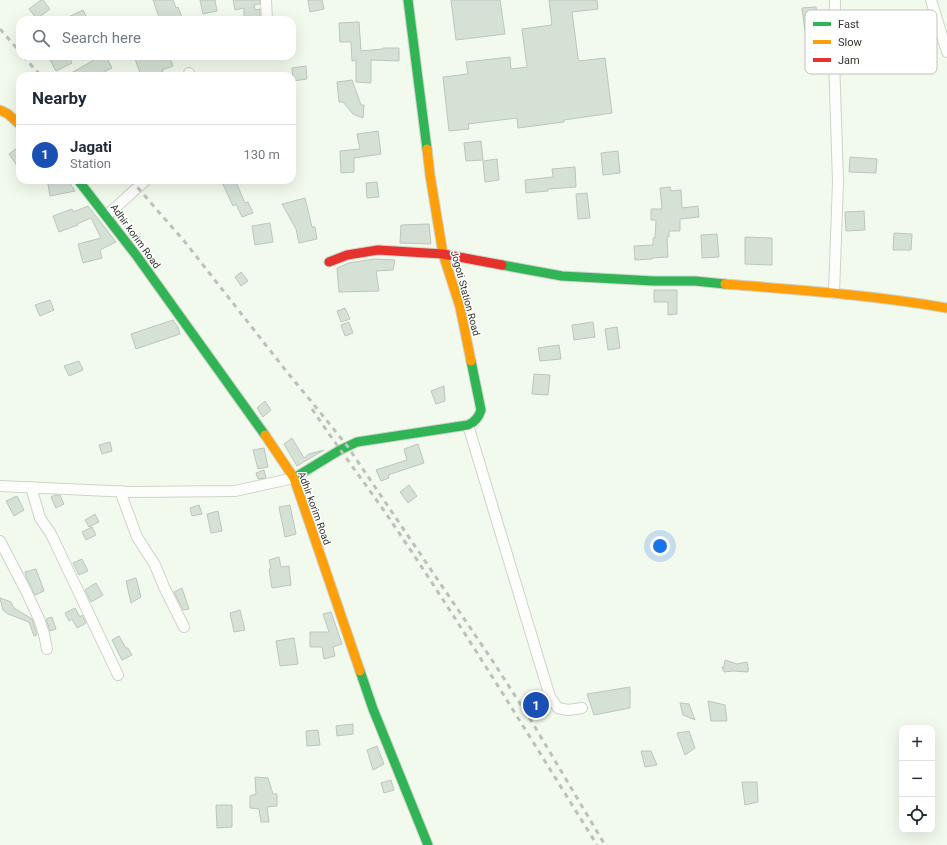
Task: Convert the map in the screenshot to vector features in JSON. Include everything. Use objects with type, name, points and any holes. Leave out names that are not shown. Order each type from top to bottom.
[{"type":"street","points":[[266,0],[267,16]]},
{"type":"street","name":"Jogoti Station Road","points":[[408,0],[430,175],[443,254],[460,307],[481,410],[477,419],[473,423],[468,424]]},
{"type":"street","points":[[835,0],[835,10]]},
{"type":"street","points":[[931,0],[934,10]]},
{"type":"street","points":[[937,20],[947,52]]},
{"type":"street","points":[[834,293],[838,182],[835,74]]},
{"type":"street","points":[[0,110],[8,114],[16,121]]},
{"type":"street","name":"Adhir korim Road","points":[[81,184],[107,215],[229,383],[294,478],[372,709],[428,845]]},
{"type":"street","points":[[107,215],[142,184]]},
{"type":"street","points":[[329,262],[347,255],[378,250],[443,254],[562,276],[654,281],[694,281],[834,293],[907,301],[947,308]]},
{"type":"street","points":[[0,486],[120,491],[235,491],[294,478],[340,450],[357,442],[468,424],[550,697],[558,708],[568,710],[582,708]]},
{"type":"street","points":[[31,487],[40,518],[52,534],[118,675]]},
{"type":"street","points":[[120,491],[137,537],[155,565],[184,627]]},
{"type":"street","points":[[0,541],[39,619],[47,649]]},
{"type":"building","points":[[43,0],[50,9],[41,16],[35,16],[29,9]]},
{"type":"building","points":[[153,0],[173,0],[181,16],[159,16]]},
{"type":"building","points":[[200,0],[215,0],[217,11],[203,14]]},
{"type":"building","points":[[233,0],[260,0],[260,4],[254,5],[255,10],[260,9],[260,16],[244,16],[244,8],[235,10]]},
{"type":"building","points":[[308,0],[322,0],[324,9],[310,12]]},
{"type":"building","points":[[451,0],[500,0],[505,34],[456,40]]},
{"type":"building","points":[[549,0],[597,0],[598,9],[572,12],[578,58],[579,61],[605,58],[612,113],[564,120],[564,122],[518,128],[517,118],[468,124],[469,129],[449,131],[443,77],[468,74],[466,62],[510,57],[511,69],[527,67],[522,29],[552,25]]},
{"type":"building","points":[[816,7],[816,10],[805,10],[805,31],[802,8]]},
{"type":"building","points":[[83,10],[86,16],[70,16]]},
{"type":"building","points":[[359,22],[361,51],[383,48],[399,48],[399,61],[371,60],[371,83],[356,82],[356,60],[352,61],[351,42],[340,42],[339,23]]},
{"type":"building","points":[[50,60],[71,60],[72,63],[56,71]]},
{"type":"building","points":[[94,60],[108,60],[112,68],[104,72],[73,72]]},
{"type":"building","points":[[135,60],[171,60],[173,66],[162,70],[163,72],[140,72]]},
{"type":"building","points":[[306,66],[307,79],[296,81],[296,72],[292,72],[292,68]]},
{"type":"building","points":[[352,80],[361,105],[364,105],[363,118],[353,114],[343,102],[339,102],[337,82]]},
{"type":"building","points":[[378,131],[381,154],[354,158],[354,172],[341,173],[340,151],[360,149],[357,134]]},
{"type":"building","points":[[481,141],[483,160],[466,161],[464,143]]},
{"type":"building","points":[[16,149],[16,164],[9,154]]},
{"type":"building","points":[[618,151],[620,173],[603,175],[601,153]]},
{"type":"building","points":[[850,157],[877,159],[876,173],[849,172]]},
{"type":"building","points":[[497,159],[499,180],[485,182],[483,161]]},
{"type":"building","points":[[575,167],[576,187],[548,189],[548,191],[526,193],[525,180],[553,177],[552,169]]},
{"type":"building","points":[[377,182],[379,197],[367,198],[366,183]]},
{"type":"building","points":[[48,184],[71,184],[75,191],[50,196]]},
{"type":"building","points":[[223,184],[237,184],[245,203],[248,202],[253,213],[242,217],[236,204],[233,206]]},
{"type":"building","points":[[670,187],[671,191],[681,190],[682,208],[698,206],[699,217],[680,219],[680,231],[669,231],[669,237],[667,236],[668,257],[635,260],[634,246],[653,245],[656,220],[651,220],[651,209],[662,209],[660,188]]},
{"type":"building","points":[[587,193],[590,218],[578,219],[576,194]]},
{"type":"building","points":[[305,198],[312,227],[315,227],[317,239],[299,243],[296,229],[282,204]]},
{"type":"building","points":[[88,206],[116,242],[100,250],[102,258],[83,263],[78,244],[101,238],[91,218],[77,224],[78,225],[59,232],[53,216],[72,209],[73,212]]},
{"type":"building","points":[[864,211],[865,230],[846,231],[845,212]]},
{"type":"building","points":[[270,223],[273,242],[255,245],[252,226]]},
{"type":"building","points":[[429,224],[431,244],[400,243],[401,225]]},
{"type":"building","points":[[894,233],[912,234],[911,250],[893,250]]},
{"type":"building","points":[[717,234],[719,257],[702,258],[701,235]]},
{"type":"building","points":[[745,237],[772,238],[772,265],[745,264]]},
{"type":"building","points":[[374,259],[395,260],[393,270],[376,271],[379,291],[339,292],[337,268],[349,263]]},
{"type":"building","points":[[241,272],[248,281],[241,286],[235,277]]},
{"type":"building","points":[[654,290],[677,290],[677,314],[668,315],[668,302],[654,302]]},
{"type":"building","points":[[50,300],[54,310],[40,316],[35,305]]},
{"type":"building","points":[[345,308],[350,319],[341,322],[337,311]]},
{"type":"building","points":[[173,320],[178,327],[180,334],[136,349],[131,334]]},
{"type":"building","points":[[349,322],[353,333],[345,336],[341,325]]},
{"type":"building","points":[[593,322],[595,337],[574,340],[572,325]]},
{"type":"building","points":[[617,327],[620,348],[608,350],[605,329]]},
{"type":"building","points":[[559,345],[561,359],[540,361],[538,348]]},
{"type":"building","points":[[79,361],[83,370],[69,376],[64,366]]},
{"type":"building","points":[[534,374],[550,375],[548,395],[532,394]]},
{"type":"building","points":[[444,386],[445,401],[436,404],[431,391]]},
{"type":"building","points":[[265,401],[271,410],[263,417],[257,408]]},
{"type":"building","points":[[292,438],[304,458],[309,454],[324,450],[297,466],[284,444]]},
{"type":"building","points":[[110,442],[112,451],[102,454],[99,445]]},
{"type":"building","points":[[418,444],[424,463],[388,475],[389,478],[381,481],[376,470],[407,460],[404,449]]},
{"type":"building","points":[[264,448],[268,467],[258,469],[253,450]]},
{"type":"building","points":[[264,470],[266,478],[258,479],[256,473]]},
{"type":"building","points":[[409,485],[417,496],[408,503],[400,492]]},
{"type":"building","points":[[60,495],[64,504],[56,508],[51,497]]},
{"type":"building","points":[[17,496],[24,510],[14,516],[6,501]]},
{"type":"building","points":[[199,505],[202,514],[192,516],[190,508]]},
{"type":"building","points":[[290,505],[296,534],[285,537],[279,507]]},
{"type":"building","points":[[218,511],[222,531],[211,533],[207,514]]},
{"type":"building","points":[[95,514],[99,522],[89,527],[85,520]]},
{"type":"building","points":[[92,527],[96,535],[86,540],[82,532]]},
{"type":"building","points":[[279,557],[281,567],[289,566],[291,585],[272,588],[269,560]]},
{"type":"building","points":[[82,559],[88,571],[79,575],[73,563]]},
{"type":"building","points":[[36,569],[44,591],[35,595],[25,572]]},
{"type":"building","points":[[136,578],[141,597],[131,603],[126,581]]},
{"type":"building","points":[[96,583],[103,595],[91,602],[85,590]]},
{"type":"building","points":[[182,588],[189,609],[183,610],[174,592]]},
{"type":"building","points":[[0,598],[11,602],[14,608],[32,619],[37,635],[34,636],[29,622],[8,614],[3,610]]},
{"type":"building","points":[[75,608],[80,617],[82,615],[86,623],[77,628],[72,619],[69,621],[65,613]]},
{"type":"building","points":[[240,610],[245,630],[234,632],[230,613]]},
{"type":"building","points":[[331,612],[342,644],[333,647],[335,656],[324,659],[322,647],[310,647],[310,632],[329,632],[323,614]]},
{"type":"building","points":[[52,617],[56,629],[50,631],[46,619]]},
{"type":"building","points":[[119,636],[132,655],[122,660],[112,640]]},
{"type":"building","points":[[294,638],[298,664],[280,666],[276,641]]},
{"type":"building","points":[[725,660],[737,664],[747,662],[749,669],[748,672],[724,672],[722,667],[724,667]]},
{"type":"building","points":[[630,687],[630,708],[594,715],[587,694]]},
{"type":"building","points":[[708,701],[725,705],[727,721],[711,721]]},
{"type":"building","points":[[680,703],[689,704],[695,720],[683,715]]},
{"type":"building","points":[[353,724],[353,734],[337,736],[336,726]]},
{"type":"building","points":[[318,730],[320,745],[307,746],[306,731]]},
{"type":"building","points":[[689,731],[695,748],[685,755],[677,733]]},
{"type":"building","points":[[377,746],[384,764],[373,770],[367,750]]},
{"type":"building","points":[[641,751],[651,751],[657,765],[645,767]]},
{"type":"building","points":[[255,777],[268,778],[273,794],[277,794],[277,806],[267,807],[269,822],[261,822],[259,809],[250,808],[250,796],[256,794]]},
{"type":"building","points":[[391,780],[394,790],[384,793],[381,783]]},
{"type":"building","points":[[742,782],[757,782],[758,802],[745,805]]},
{"type":"building","points":[[216,805],[232,805],[232,827],[217,828]]},
{"type":"railway","points":[[0,29],[16,47]]},
{"type":"railway","points":[[27,60],[37,72]]},
{"type":"railway","points":[[134,184],[185,242],[348,447],[492,660],[532,722],[605,845]]},
{"type":"railway","points":[[312,409],[387,515],[441,597],[494,679],[597,845]]},
{"type":"traffic: fast","points":[[408,0],[427,149]]},
{"type":"traffic: fast","points":[[81,184],[136,255],[265,435]]},
{"type":"traffic: fast","points":[[502,265],[562,276],[654,281],[695,281],[725,284]]},
{"type":"traffic: fast","points":[[294,478],[340,450],[357,442],[468,425],[475,421],[481,410],[471,361]]},
{"type":"traffic: fast","points":[[360,671],[373,709],[428,845]]},
{"type":"traffic: slow","points":[[0,110],[8,114],[16,121]]},
{"type":"traffic: slow","points":[[427,149],[443,254],[460,307],[471,361]]},
{"type":"traffic: slow","points":[[725,284],[864,296],[947,308]]},
{"type":"traffic: slow","points":[[265,435],[294,478],[360,671]]},
{"type":"traffic: jam","points":[[329,262],[347,255],[378,250],[443,254],[502,265]]},
{"type":"place","name":"Jagati","points":[[536,705]]}]
